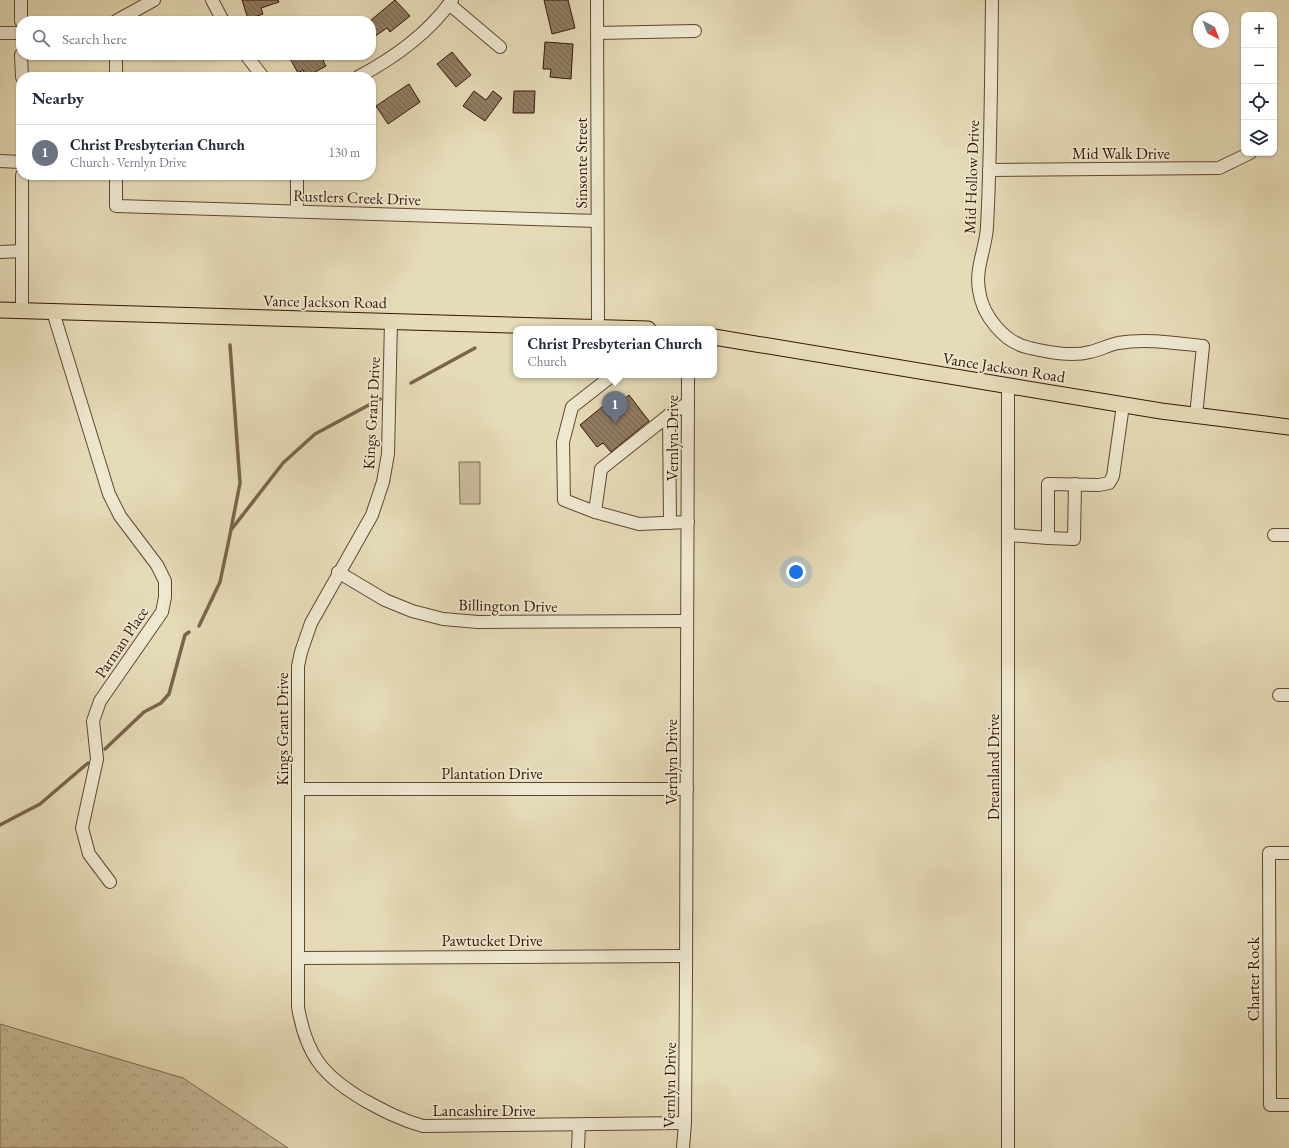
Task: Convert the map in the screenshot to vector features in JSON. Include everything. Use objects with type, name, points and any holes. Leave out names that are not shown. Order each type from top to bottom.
[{"type":"main road","name":"Vance Jackson Road","points":[[0,310],[564,326]]},
{"type":"main road","name":"Vance Jackson Road","points":[[717,338],[1123,405],[1196,416],[1289,427]]},
{"type":"street","points":[[21,0],[21,16]]},
{"type":"street","points":[[124,16],[154,0]]},
{"type":"street","points":[[212,0],[220,16]]},
{"type":"street","name":"Sinsonte Street","points":[[597,0],[598,326]]},
{"type":"street","name":"Mid Hollow Drive","points":[[992,0],[987,230],[978,275],[979,291],[995,326],[1010,339],[1028,348],[1068,354],[1088,353],[1118,343],[1149,341],[1203,346],[1196,416]]},
{"type":"street","points":[[368,72],[383,64],[409,45],[430,26],[450,2],[500,47]]},
{"type":"street","points":[[597,33],[695,31]]},
{"type":"street","points":[[0,33],[16,33]]},
{"type":"street","points":[[22,60],[22,72]]},
{"type":"street","points":[[116,60],[116,72]]},
{"type":"street","points":[[250,60],[259,72]]},
{"type":"street","name":"Mid Walk Drive","points":[[989,170],[1219,168],[1244,156]]},
{"type":"street","points":[[0,161],[16,162]]},
{"type":"street","points":[[22,180],[22,311]]},
{"type":"street","name":"Rustlers Creek Drive","points":[[116,180],[116,206],[597,221]]},
{"type":"street","points":[[297,180],[297,211]]},
{"type":"street","points":[[0,252],[22,251]]},
{"type":"street","name":"Parman Place","points":[[53,312],[109,494],[120,516],[157,564],[165,581],[165,597],[162,612],[100,701],[93,721],[97,758],[82,828],[89,854],[110,882]]},
{"type":"street","name":"Kings Grant Drive","points":[[391,321],[388,454],[384,482],[372,515],[338,572],[311,623],[301,652],[298,681],[298,1007],[300,1022],[309,1049],[315,1059],[336,1083],[392,1116]]},
{"type":"street","points":[[609,378],[572,407],[563,442],[564,500],[594,512],[639,524],[688,522]]},
{"type":"street","name":"Vernlyn Drive","points":[[683,1148],[685,1123],[688,378]]},
{"type":"street","name":"Dreamland Drive","points":[[1008,386],[1008,1148]]},
{"type":"street","points":[[594,512],[601,469],[669,415],[688,403]]},
{"type":"street","points":[[1048,538],[1048,484],[1099,485],[1109,483],[1113,476],[1123,405]]},
{"type":"street","points":[[669,415],[670,523]]},
{"type":"street","points":[[670,445],[688,442]]},
{"type":"street","points":[[1008,535],[1074,539],[1075,484]]},
{"type":"street","points":[[1274,535],[1289,535]]},
{"type":"street","name":"Billington Drive","points":[[338,572],[385,600],[412,611],[443,619],[478,622],[688,622]]},
{"type":"street","name":"Plantation Drive","points":[[298,789],[687,789]]},
{"type":"street","name":"Charter Rock","points":[[1289,853],[1269,853],[1270,1105],[1289,1105]]},
{"type":"street","name":"Pawtucket Drive","points":[[298,958],[686,956]]},
{"type":"street","name":"Lancashire Drive","points":[[392,1116],[423,1126],[440,1127],[685,1123]]},
{"type":"street","points":[[578,1125],[578,1148]]},
{"type":"green space","points":[[459,462],[480,462],[480,504],[460,504]]},
{"type":"green space","points":[[0,1024],[183,1078],[288,1148],[0,1148]]},
{"type":"building","points":[[242,0],[278,0],[279,2],[261,8],[263,14],[257,16],[247,16]]},
{"type":"building","points":[[395,0],[410,16],[390,32],[387,28],[376,36],[376,16]]},
{"type":"building","points":[[544,0],[568,0],[575,28],[552,34]]},
{"type":"building","points":[[545,42],[573,44],[571,79],[550,77],[551,69],[543,69]]},
{"type":"building","points":[[452,52],[471,75],[456,87],[437,64]]},
{"type":"building","points":[[291,60],[324,60],[323,61],[326,66],[315,72],[304,72],[303,70],[297,72]]},
{"type":"building","points":[[409,84],[420,102],[388,124],[376,106]]},
{"type":"building","points":[[474,91],[486,100],[493,91],[502,98],[485,121],[463,106]]},
{"type":"building","points":[[514,91],[535,91],[534,113],[513,113]]},
{"type":"building","points":[[619,393],[624,399],[629,395],[649,421],[611,452],[603,443],[597,447],[580,425]]},
{"type":"waterway","points":[[230,345],[240,483],[231,529]]},
{"type":"waterway","points":[[411,383],[475,348]]},
{"type":"waterway","points":[[199,626],[220,582],[231,530],[283,463],[315,434],[380,399]]},
{"type":"waterway","points":[[105,749],[144,712],[161,703],[169,694],[185,635],[189,632]]},
{"type":"waterway","points":[[0,825],[40,804],[88,763]]},
{"type":"place","name":"Christ Presbyterian Church","points":[[615,424]]}]
